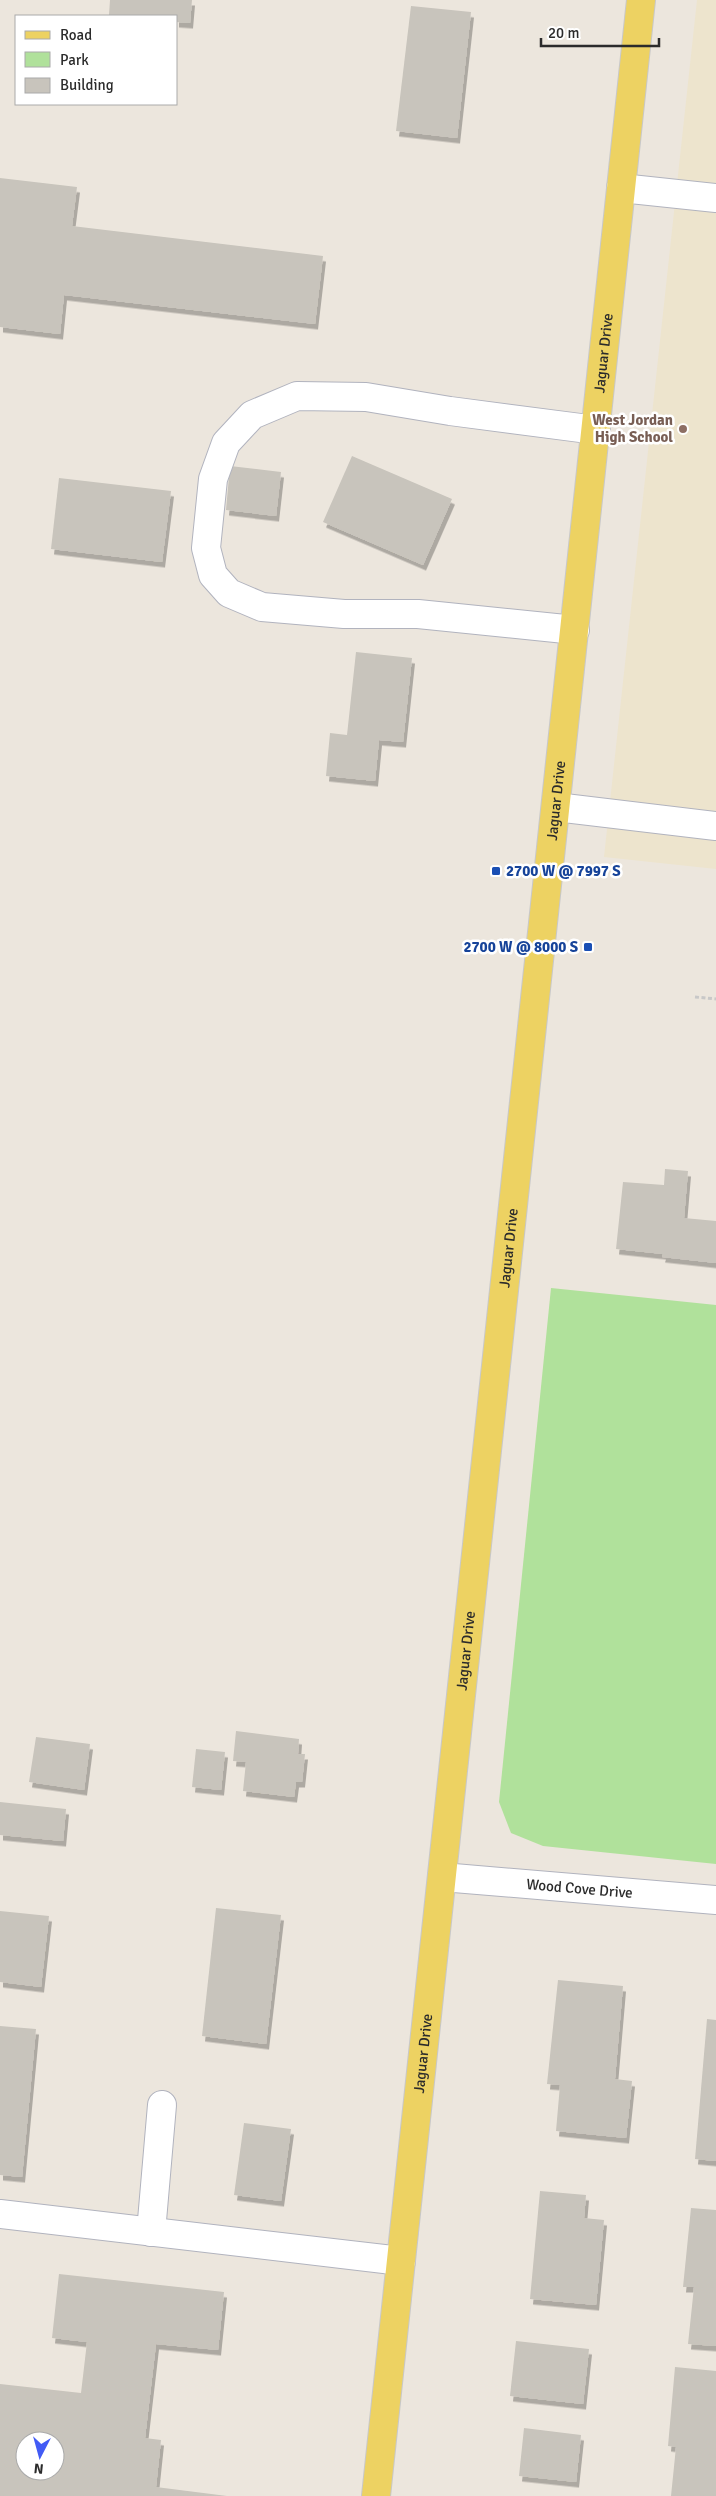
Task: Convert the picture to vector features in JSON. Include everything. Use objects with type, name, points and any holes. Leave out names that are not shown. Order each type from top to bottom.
[{"type":"main road","name":"Jaguar Drive","points":[[376,2496],[641,0]]},
{"type":"street","points":[[621,188],[716,198]]},
{"type":"street","points":[[575,630],[418,614],[344,614],[262,607],[229,593],[213,575],[206,548],[213,480],[226,444],[252,415],[297,396],[366,397],[450,411],[596,430]]},
{"type":"street","points":[[556,807],[716,826]]},
{"type":"street","name":"Wood Cove Drive","points":[[442,1877],[716,1900]]},
{"type":"street","points":[[151,2232],[162,2105]]},
{"type":"street","points":[[0,2214],[401,2261]]},
{"type":"path","points":[[695,997],[716,999]]},
{"type":"shaded area","name":"West Jordan High School","points":[[697,0],[716,0],[716,869],[604,857]]},
{"type":"green space","points":[[551,1288],[716,1305],[716,1864],[543,1846],[511,1833],[499,1802]]},
{"type":"building","points":[[110,0],[192,0],[190,23],[178,22],[178,15],[109,15]]},
{"type":"building","points":[[411,6],[471,12],[457,138],[396,131]]},
{"type":"building","points":[[0,178],[77,187],[72,226],[323,256],[315,324],[64,295],[60,334],[0,327]]},
{"type":"building","points":[[352,456],[452,499],[423,565],[323,522]]},
{"type":"building","points":[[230,466],[281,472],[276,516],[226,510]]},
{"type":"building","points":[[59,478],[171,491],[162,562],[51,549]]},
{"type":"building","points":[[356,652],[412,658],[403,742],[379,740],[375,781],[326,776],[330,733],[347,735]]},
{"type":"building","points":[[665,1169],[688,1171],[684,1218],[716,1221],[716,1263],[662,1257],[663,1254],[616,1249],[623,1182],[664,1185]]},
{"type":"building","points":[[236,1731],[299,1739],[298,1754],[305,1754],[302,1782],[296,1782],[294,1797],[243,1791],[246,1762],[233,1761]]},
{"type":"building","points":[[36,1737],[90,1744],[84,1790],[29,1782]]},
{"type":"building","points":[[196,1749],[225,1752],[221,1790],[192,1787]]},
{"type":"building","points":[[0,1802],[66,1809],[63,1841],[0,1835]]},
{"type":"building","points":[[216,1908],[281,1915],[266,2044],[202,2036]]},
{"type":"building","points":[[0,1911],[49,1916],[41,1987],[0,1982]]},
{"type":"building","points":[[558,1980],[623,1986],[615,2079],[632,2081],[626,2138],[556,2131],[560,2085],[547,2084]]},
{"type":"building","points":[[707,2019],[716,2020],[716,2161],[695,2159]]},
{"type":"building","points":[[0,2026],[36,2029],[22,2177],[0,2175]]},
{"type":"building","points":[[244,2123],[291,2129],[281,2201],[234,2195]]},
{"type":"building","points":[[540,2191],[586,2195],[584,2218],[604,2220],[596,2305],[530,2299]]},
{"type":"building","points":[[691,2208],[716,2210],[716,2346],[688,2344],[694,2287],[683,2287]]},
{"type":"building","points":[[59,2274],[224,2292],[218,2350],[156,2344],[145,2438],[161,2440],[156,2487],[227,2496],[0,2496],[0,2384],[81,2393],[87,2342],[52,2338]]},
{"type":"building","points":[[516,2341],[589,2349],[583,2404],[510,2396]]},
{"type":"building","points":[[675,2367],[716,2371],[716,2496],[671,2496],[676,2447],[668,2446]]},
{"type":"building","points":[[524,2428],[581,2435],[576,2482],[519,2476]]},
{"type":"place","name":"West Jordan High School","points":[[683,429]]},
{"type":"place","name":"2700 W @ 7997 S","points":[[496,871]]},
{"type":"place","name":"2700 W @ 8000 S","points":[[588,947]]}]
